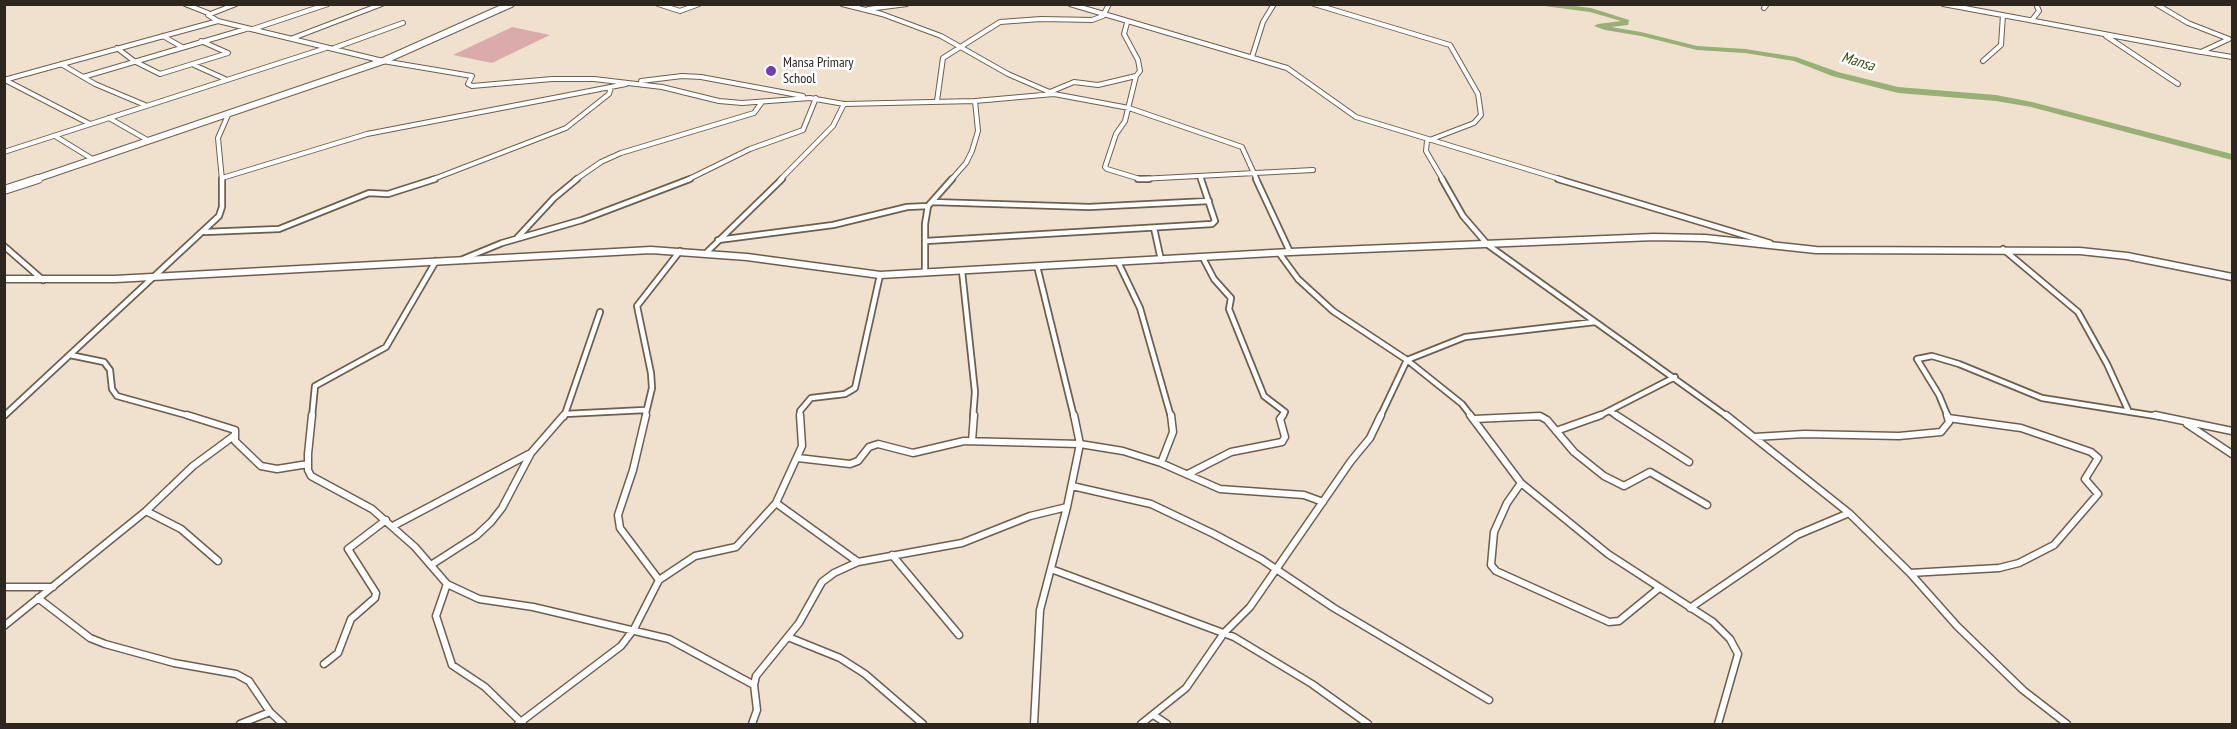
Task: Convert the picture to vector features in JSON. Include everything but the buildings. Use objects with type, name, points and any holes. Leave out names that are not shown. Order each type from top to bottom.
[{"type":"main road","points":[[4,190],[383,61],[511,4]]},
{"type":"street","points":[[185,4],[208,13],[218,21],[249,29],[383,61],[472,76],[468,84],[472,86],[560,78],[633,83],[719,100],[762,102],[816,98],[844,105],[975,101],[1052,93],[1074,82],[1098,85],[1136,76]]},
{"type":"street","points":[[208,13],[236,4]]},
{"type":"street","points":[[83,77],[328,4]]},
{"type":"street","points":[[292,39],[382,4]]},
{"type":"street","points":[[658,4],[680,11],[699,4]]},
{"type":"street","points":[[842,4],[855,8],[907,4]]},
{"type":"street","points":[[1070,4],[1127,23],[1252,57],[1296,73],[1350,115],[1427,141],[1780,246]]},
{"type":"street","points":[[938,101],[941,61],[1004,21],[1092,20],[1103,16],[1109,4]]},
{"type":"street","points":[[1252,57],[1263,22],[1274,4]]},
{"type":"street","points":[[1314,4],[1446,43],[1456,52],[1478,94],[1480,119],[1427,141]]},
{"type":"street","points":[[1943,4],[2232,57]]},
{"type":"street","points":[[1972,9],[1974,4]]},
{"type":"street","points":[[2032,20],[2039,11],[2036,4]]},
{"type":"street","points":[[2156,4],[2188,23],[2229,39]]},
{"type":"street","points":[[863,7],[941,36],[1008,74],[1052,93],[1129,108],[1234,142],[1245,151],[1290,252]]},
{"type":"street","points":[[1983,61],[2001,45],[2003,15]]},
{"type":"street","points":[[5,80],[218,21]]},
{"type":"street","points":[[4,152],[403,23]]},
{"type":"street","points":[[1127,23],[1124,34],[1138,60],[1140,71],[1136,76],[1129,108],[1116,134],[1105,167],[1140,179],[1313,170]]},
{"type":"street","points":[[2102,34],[2178,84]]},
{"type":"street","points":[[2201,52],[2229,39],[2232,34]]},
{"type":"street","points":[[163,36],[182,47]]},
{"type":"street","points":[[117,48],[135,62],[160,74],[228,53],[201,41]]},
{"type":"street","points":[[61,64],[83,77],[145,105]]},
{"type":"street","points":[[194,65],[226,79]]},
{"type":"street","points":[[222,178],[374,133],[611,87],[682,76],[702,77],[810,98]]},
{"type":"street","points":[[5,80],[90,123]]},
{"type":"street","points":[[205,231],[279,229],[369,193],[388,194],[408,189],[566,128],[609,94],[611,87]]},
{"type":"street","points":[[461,260],[516,239],[582,220],[670,188],[708,172],[750,149],[803,130],[816,98]]},
{"type":"street","points":[[925,273],[930,204],[966,163],[972,151],[978,131],[975,101]]},
{"type":"street","points":[[516,239],[554,198],[583,172],[621,153],[746,116],[757,111],[762,102]]},
{"type":"street","points":[[705,254],[813,148],[833,126],[844,105]]},
{"type":"street","points":[[4,416],[219,216],[222,207],[222,178],[218,138],[228,115]]},
{"type":"street","points":[[110,118],[149,141]]},
{"type":"street","points":[[55,136],[94,160]]},
{"type":"street","points":[[1427,141],[1426,151],[1431,164],[1463,216],[1488,245],[1675,377],[1850,513],[1910,573],[1965,634],[2023,690],[2067,724]]},
{"type":"street","points":[[926,241],[1212,224],[1215,221],[1200,176]]},
{"type":"street","points":[[718,240],[833,225],[907,207],[930,204],[989,202],[1089,207],[1209,201]]},
{"type":"street","points":[[1154,228],[1161,260]]},
{"type":"street","points":[[4,279],[153,277],[614,251],[680,251],[880,275],[1290,252],[1654,237],[1705,238],[1831,250],[2070,250],[2127,256],[2232,277]]},
{"type":"street","points":[[4,246],[43,280]]},
{"type":"street","points":[[2002,249],[2056,291],[2078,312],[2108,364],[2128,410]]},
{"type":"street","points":[[659,580],[620,528],[618,515],[633,470],[651,388],[651,373],[639,327],[637,306],[680,251]]},
{"type":"street","points":[[1279,254],[1298,279],[1333,311],[1407,360],[1462,404],[1521,483],[1608,554],[1658,589],[1713,622],[1730,639],[1738,654],[1718,724]]},
{"type":"street","points":[[1188,474],[1231,453],[1282,442],[1285,438],[1280,419],[1285,412],[1264,396],[1229,309],[1231,298],[1214,279],[1203,258]]},
{"type":"street","points":[[436,261],[386,347],[315,386],[308,470],[317,481],[372,509],[386,520],[447,584],[479,599],[634,629],[669,639],[754,685]]},
{"type":"street","points":[[1118,262],[1140,308],[1171,417],[1171,441],[1161,463]]},
{"type":"street","points":[[1034,724],[1040,610],[1067,507],[1080,444],[1061,356],[1036,266]]},
{"type":"street","points":[[962,270],[975,392],[972,441]]},
{"type":"street","points":[[447,584],[436,616],[452,665],[485,687],[521,724],[621,646],[634,629],[659,580],[695,556],[736,547],[776,503],[798,458],[802,441],[799,417],[807,401],[814,396],[845,394],[855,388],[880,275]]},
{"type":"street","points":[[430,565],[476,536],[491,522],[502,508],[531,453],[562,421],[600,312]]},
{"type":"street","points":[[1141,724],[1155,716],[1186,688],[1224,633],[1250,607],[1370,438],[1407,360],[1466,337],[1596,322]]},
{"type":"street","points":[[70,355],[104,362],[109,366],[112,389],[117,396],[210,419],[229,426],[235,430],[235,441],[261,466],[277,469],[308,465]]},
{"type":"street","points":[[1754,437],[1804,434],[1930,435],[1941,432],[1946,428],[1948,418],[1939,395],[1917,359],[1932,356],[1944,358],[2042,399],[2128,410],[2232,431]]},
{"type":"street","points":[[1556,431],[1611,412],[1675,377]]},
{"type":"street","points":[[565,414],[645,410]]},
{"type":"street","points":[[1611,412],[1689,462]]},
{"type":"street","points":[[1474,419],[1540,416],[1591,467],[1618,483],[1629,485],[1650,472],[1707,506]]},
{"type":"street","points":[[1910,573],[1999,568],[2019,563],[2054,545],[2098,494],[2097,490],[2085,479],[2098,458],[2091,452],[2021,428],[1948,418]]},
{"type":"street","points":[[2183,422],[2232,453]]},
{"type":"street","points":[[4,626],[146,511],[193,466],[235,435]]},
{"type":"street","points":[[798,458],[850,464],[858,461],[873,444],[913,453],[927,452],[953,442],[1080,444],[1123,451],[1161,463],[1220,489],[1304,495],[1323,502]]},
{"type":"street","points":[[393,526],[531,453]]},
{"type":"street","points":[[1521,483],[1507,503],[1494,532],[1491,565],[1496,572],[1609,622],[1619,621],[1658,589]]},
{"type":"street","points":[[1072,486],[1132,499],[1163,509],[1277,570],[1343,614],[1490,700]]},
{"type":"street","points":[[776,503],[858,562]]},
{"type":"street","points":[[756,723],[754,685],[762,666],[788,637],[822,582],[834,573],[858,562],[962,543],[1030,516],[1067,507]]},
{"type":"street","points":[[146,511],[181,529],[218,561]]},
{"type":"street","points":[[1690,608],[1797,535],[1850,513]]},
{"type":"street","points":[[324,664],[338,653],[351,619],[375,598],[376,593],[348,549],[386,520]]},
{"type":"street","points":[[892,555],[959,635]]},
{"type":"street","points":[[1051,569],[1224,633],[1312,684],[1368,724]]},
{"type":"street","points":[[4,586],[53,587]]},
{"type":"street","points":[[38,598],[90,638],[105,644],[174,663],[236,674],[249,681],[270,712],[283,724]]},
{"type":"street","points":[[788,637],[840,658],[865,674],[923,724]]},
{"type":"street","points":[[240,724],[270,712]]},
{"type":"street","points":[[1155,716],[1167,724]]},
{"type":"shaded area","points":[[512,27],[550,35],[492,63],[453,55]]},
{"type":"waterway","name":"Mansa","points":[[1532,4],[1591,10],[1625,20],[1625,23],[1598,26],[1605,28],[1697,48],[1745,51],[1796,59],[1835,74],[1898,90],[1996,98],[2032,105],[2232,157]]},
{"type":"place","name":"Mansa Primary School","points":[[771,71]]}]
